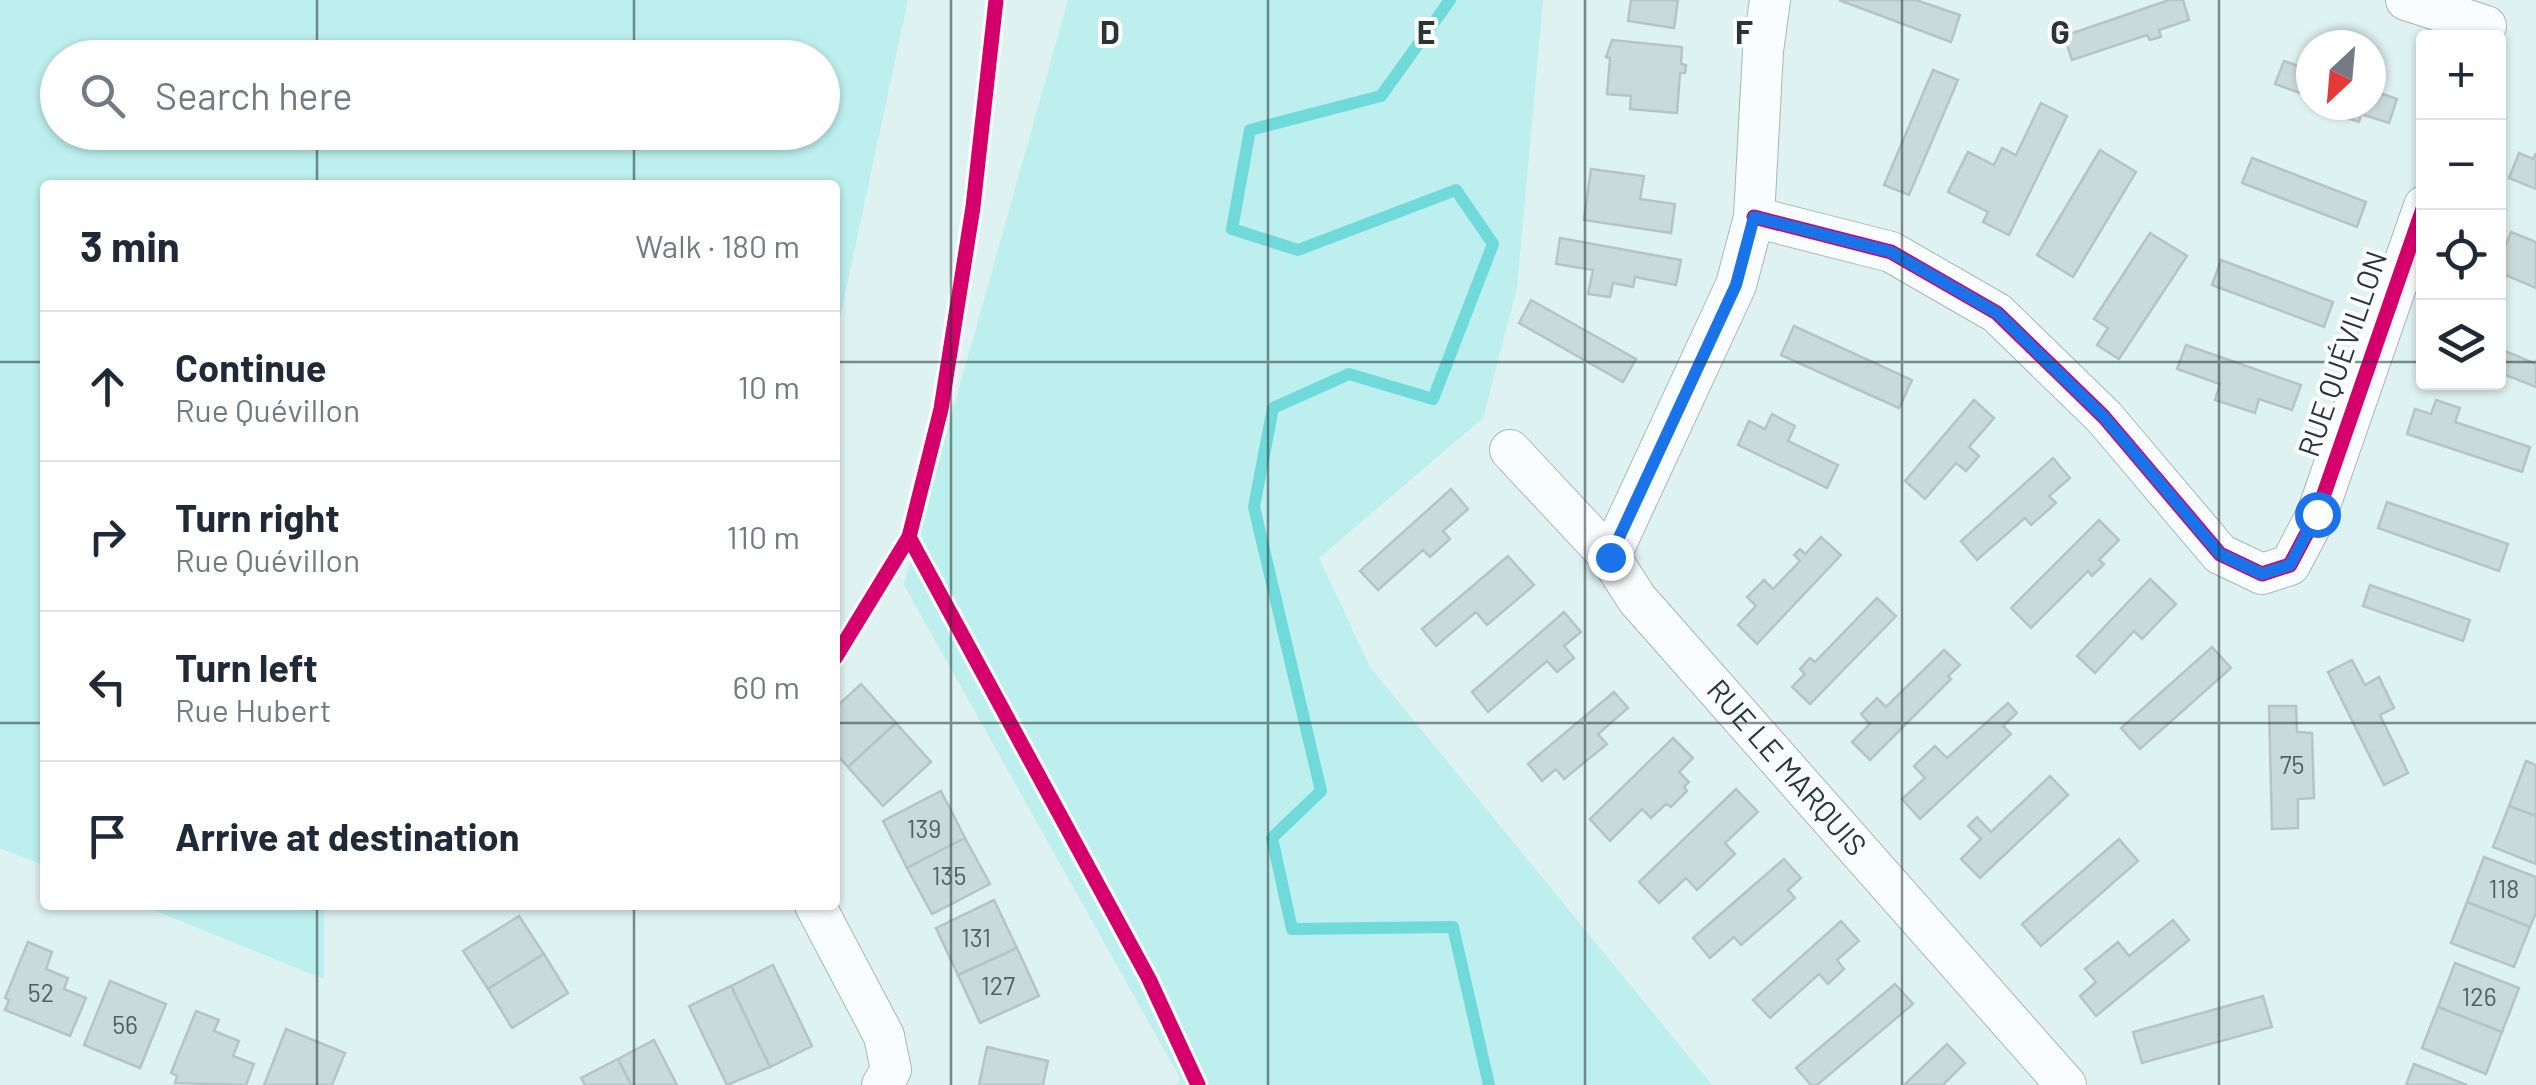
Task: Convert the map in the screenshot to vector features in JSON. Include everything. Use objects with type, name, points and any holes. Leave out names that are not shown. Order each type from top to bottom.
[{"type":"street","points":[[1610,557],[1736,285],[1754,217],[1763,52],[1770,0]]},
{"type":"street","points":[[2406,0],[2488,21]]},
{"type":"street","name":"RUE QUÉVILLON","points":[[1754,217],[1891,252],[1997,313],[2104,417],[2220,554],[2262,574],[2290,565],[2317,514],[2423,210]]},
{"type":"street","name":"RUE LE MARQUIS","points":[[1510,450],[1610,557],[1637,599],[2066,1085]]},
{"type":"street","points":[[818,910],[884,1036],[891,1070],[882,1085]]},
{"type":"shaded area","points":[[0,0],[908,0],[840,318],[840,180],[40,180],[40,864],[0,848]]},
{"type":"shaded area","points":[[1068,0],[1543,0],[1517,288],[1483,418],[1319,558],[1370,667],[1712,1085],[1177,1085],[1180,1078],[904,585]]},
{"type":"shaded area","points":[[153,910],[324,910],[324,979]]},
{"type":"building","points":[[1631,0],[1678,0],[1674,28],[1628,21]]},
{"type":"building","points":[[1839,0],[1916,0],[1960,15],[1951,42]]},
{"type":"building","points":[[2169,0],[2183,0],[2189,20],[2159,30],[2161,37],[2150,40],[2147,35],[2072,60],[2064,36]]},
{"type":"building","points":[[1612,40],[1682,47],[1681,64],[1686,65],[1685,73],[1680,73],[1677,113],[1630,109],[1631,96],[1607,94],[1610,58],[1606,57]]},
{"type":"building","points":[[2284,61],[2296,65],[2296,92],[2275,84]]},
{"type":"building","points":[[1933,70],[1958,80],[1909,195],[1884,185]]},
{"type":"building","points":[[2386,95],[2397,99],[2389,123],[2380,120],[2386,120]]},
{"type":"building","points":[[2041,103],[2067,116],[2009,235],[1983,222],[1988,212],[1948,192],[1968,152],[1994,165],[2002,148],[2016,155]]},
{"type":"building","points":[[2100,150],[2136,172],[2073,277],[2037,255]]},
{"type":"building","points":[[2519,153],[2533,159],[2536,153],[2536,189],[2509,178]]},
{"type":"building","points":[[2252,158],[2366,202],[2357,227],[2242,183]]},
{"type":"building","points":[[1591,169],[1644,176],[1640,199],[1675,204],[1671,233],[1584,220]]},
{"type":"building","points":[[2511,232],[2536,242],[2536,288],[2506,275],[2506,244]]},
{"type":"building","points":[[2150,233],[2187,256],[2119,359],[2097,345],[2108,328],[2094,319]]},
{"type":"building","points":[[1560,238],[1681,260],[1676,285],[1635,277],[1633,287],[1613,283],[1610,297],[1588,294],[1593,270],[1556,264]]},
{"type":"building","points":[[2221,260],[2333,302],[2324,327],[2212,285]]},
{"type":"building","points":[[1531,300],[1636,359],[1623,382],[1519,323]]},
{"type":"building","points":[[1794,326],[1912,380],[1899,408],[1781,355]]},
{"type":"building","points":[[2186,345],[2301,385],[2292,410],[2259,399],[2255,413],[2215,400],[2220,384],[2177,369]]},
{"type":"building","points":[[2506,351],[2536,364],[2536,387],[2506,375]]},
{"type":"building","points":[[1974,400],[1994,418],[1969,447],[1979,456],[1966,471],[1956,463],[1925,499],[1905,481]]},
{"type":"building","points":[[2436,400],[2460,408],[2455,422],[2530,447],[2522,472],[2407,434],[2415,409],[2431,414]]},
{"type":"building","points":[[1772,414],[1795,426],[1788,441],[1838,465],[1827,488],[1738,445],[1749,421],[1765,429]]},
{"type":"building","points":[[2053,458],[2070,478],[2049,496],[2056,503],[2031,525],[2025,518],[1977,560],[1961,541]]},
{"type":"building","points":[[1451,489],[1468,509],[1443,531],[1450,539],[1430,557],[1423,550],[1378,590],[1360,571]]},
{"type":"building","points":[[2387,502],[2508,544],[2499,571],[2378,528]]},
{"type":"building","points":[[2099,520],[2119,540],[2099,560],[2104,564],[2092,576],[2088,571],[2031,628],[2011,608]]},
{"type":"building","points":[[1821,537],[1841,555],[1757,644],[1738,625],[1756,606],[1747,597],[1764,580],[1773,589],[1800,561],[1794,555],[1800,549],[1805,554]]},
{"type":"building","points":[[1508,556],[1534,585],[1487,625],[1476,612],[1436,646],[1422,629]]},
{"type":"building","points":[[2150,579],[2176,604],[2142,639],[2134,631],[2095,673],[2077,656]]},
{"type":"building","points":[[2370,585],[2470,620],[2463,641],[2363,606]]},
{"type":"building","points":[[1877,598],[1896,616],[1810,704],[1792,687],[1805,674],[1800,669],[1810,658],[1815,662]]},
{"type":"building","points":[[1564,612],[1581,632],[1564,646],[1574,658],[1557,672],[1547,661],[1488,712],[1472,692]]},
{"type":"building","points":[[2212,647],[2231,668],[2140,749],[2121,728]]},
{"type":"building","points":[[1944,650],[1960,665],[1948,676],[1951,679],[1870,760],[1852,742],[1870,724],[1861,714],[1877,698],[1886,707]]},
{"type":"building","points":[[2352,660],[2365,685],[2379,677],[2394,708],[2380,715],[2408,773],[2384,785],[2328,672]]},
{"type":"building","points":[[861,684],[896,723],[848,767],[840,758],[840,703]]},
{"type":"building","points":[[1614,692],[1628,708],[1598,734],[1607,744],[1564,779],[1556,769],[1542,781],[1528,764]]},
{"type":"building","points":[[2008,703],[2017,713],[2003,726],[2011,734],[1920,819],[1902,799],[1925,778],[1914,766],[1935,746],[1947,758]]},
{"type":"building","points":[[2269,706],[2296,706],[2297,732],[2312,733],[2314,798],[2298,799],[2298,828],[2272,829]]},
{"type":"building","points":[[896,723],[931,762],[883,806],[848,767]]},
{"type":"building","points":[[1673,738],[1693,758],[1679,772],[1689,782],[1684,787],[1687,791],[1671,807],[1666,804],[1651,818],[1642,809],[1610,841],[1590,819]]},
{"type":"building","points":[[2526,761],[2536,765],[2536,816],[2509,806]]},
{"type":"building","points":[[2050,776],[2068,795],[1980,878],[1961,859],[1981,839],[1968,826],[1977,817],[1991,832]]},
{"type":"building","points":[[1736,789],[1758,812],[1725,843],[1735,854],[1697,890],[1686,878],[1659,903],[1639,882]]},
{"type":"building","points":[[941,791],[965,838],[907,868],[883,821]]},
{"type":"building","points":[[2509,806],[2536,816],[2536,864],[2493,847]]},
{"type":"building","points":[[965,838],[990,884],[932,914],[907,868]]},
{"type":"building","points":[[2119,839],[2138,861],[2041,946],[2022,924]]},
{"type":"building","points":[[2484,857],[2536,877],[2536,913],[2530,927],[2467,902]]},
{"type":"building","points":[[1784,859],[1801,878],[1788,890],[1795,898],[1741,945],[1734,937],[1710,958],[1693,938]]},
{"type":"building","points":[[994,900],[1017,948],[958,975],[936,928]]},
{"type":"building","points":[[2467,902],[2530,927],[2514,967],[2451,943]]},
{"type":"building","points":[[519,916],[544,954],[488,989],[463,951]]},
{"type":"building","points":[[2173,920],[2189,940],[2096,1016],[2080,996],[2096,982],[2085,969],[2118,942],[2129,956]]},
{"type":"building","points":[[1841,921],[1859,941],[1837,960],[1844,969],[1828,984],[1819,974],[1770,1018],[1753,1000]]},
{"type":"building","points":[[28,942],[52,952],[46,969],[68,978],[64,989],[86,998],[70,1036],[5,1010],[9,1000],[5,998]]},
{"type":"building","points":[[1017,948],[1039,996],[980,1023],[958,975]]},
{"type":"building","points":[[544,954],[568,993],[512,1028],[488,989]]},
{"type":"building","points":[[2455,963],[2519,988],[2502,1032],[2438,1007]]},
{"type":"building","points":[[773,965],[812,1046],[770,1067],[731,986]]},
{"type":"building","points":[[110,981],[166,1004],[140,1068],[84,1045]]},
{"type":"building","points":[[1895,984],[1913,1004],[1817,1085],[1811,1085],[1796,1068]]},
{"type":"building","points":[[731,986],[770,1067],[727,1085],[689,1006]]},
{"type":"building","points":[[2263,996],[2272,1027],[2142,1063],[2133,1032]]},
{"type":"building","points":[[2438,1007],[2502,1032],[2486,1074],[2422,1048]]},
{"type":"building","points":[[196,1011],[219,1020],[214,1031],[239,1041],[233,1056],[254,1064],[246,1085],[175,1083],[177,1076],[171,1073]]},
{"type":"building","points":[[286,1029],[345,1053],[332,1085],[264,1085]]},
{"type":"building","points":[[654,1040],[677,1085],[631,1085],[618,1059]]},
{"type":"building","points":[[1947,1044],[1965,1063],[1943,1085],[1904,1085]]},
{"type":"building","points":[[987,1047],[1048,1061],[1043,1085],[979,1085]]},
{"type":"building","points":[[618,1059],[631,1085],[585,1085],[581,1078]]},
{"type":"building","points":[[2414,1064],[2467,1085],[2406,1085]]},
{"type":"waterway","points":[[1450,0],[1381,96],[1250,130],[1232,229],[1298,250],[1456,190],[1493,244],[1433,399],[1349,374],[1273,408],[1254,507],[1321,791],[1272,838],[1292,929],[1453,927],[1489,1085]]},
{"type":"cycle path","points":[[840,650],[909,537],[941,409],[973,207],[996,0]]},
{"type":"cycle path","points":[[1754,217],[1891,252],[1997,313],[2104,417],[2220,554],[2262,574],[2290,565],[2317,514],[2423,210]]},
{"type":"cycle path","points":[[909,537],[1149,979],[1198,1085]]},
{"type":"route","points":[[1610,557],[1736,285],[1754,217],[1891,252],[1997,313],[2104,417],[2220,554],[2262,574],[2290,565],[2317,514]]}]
